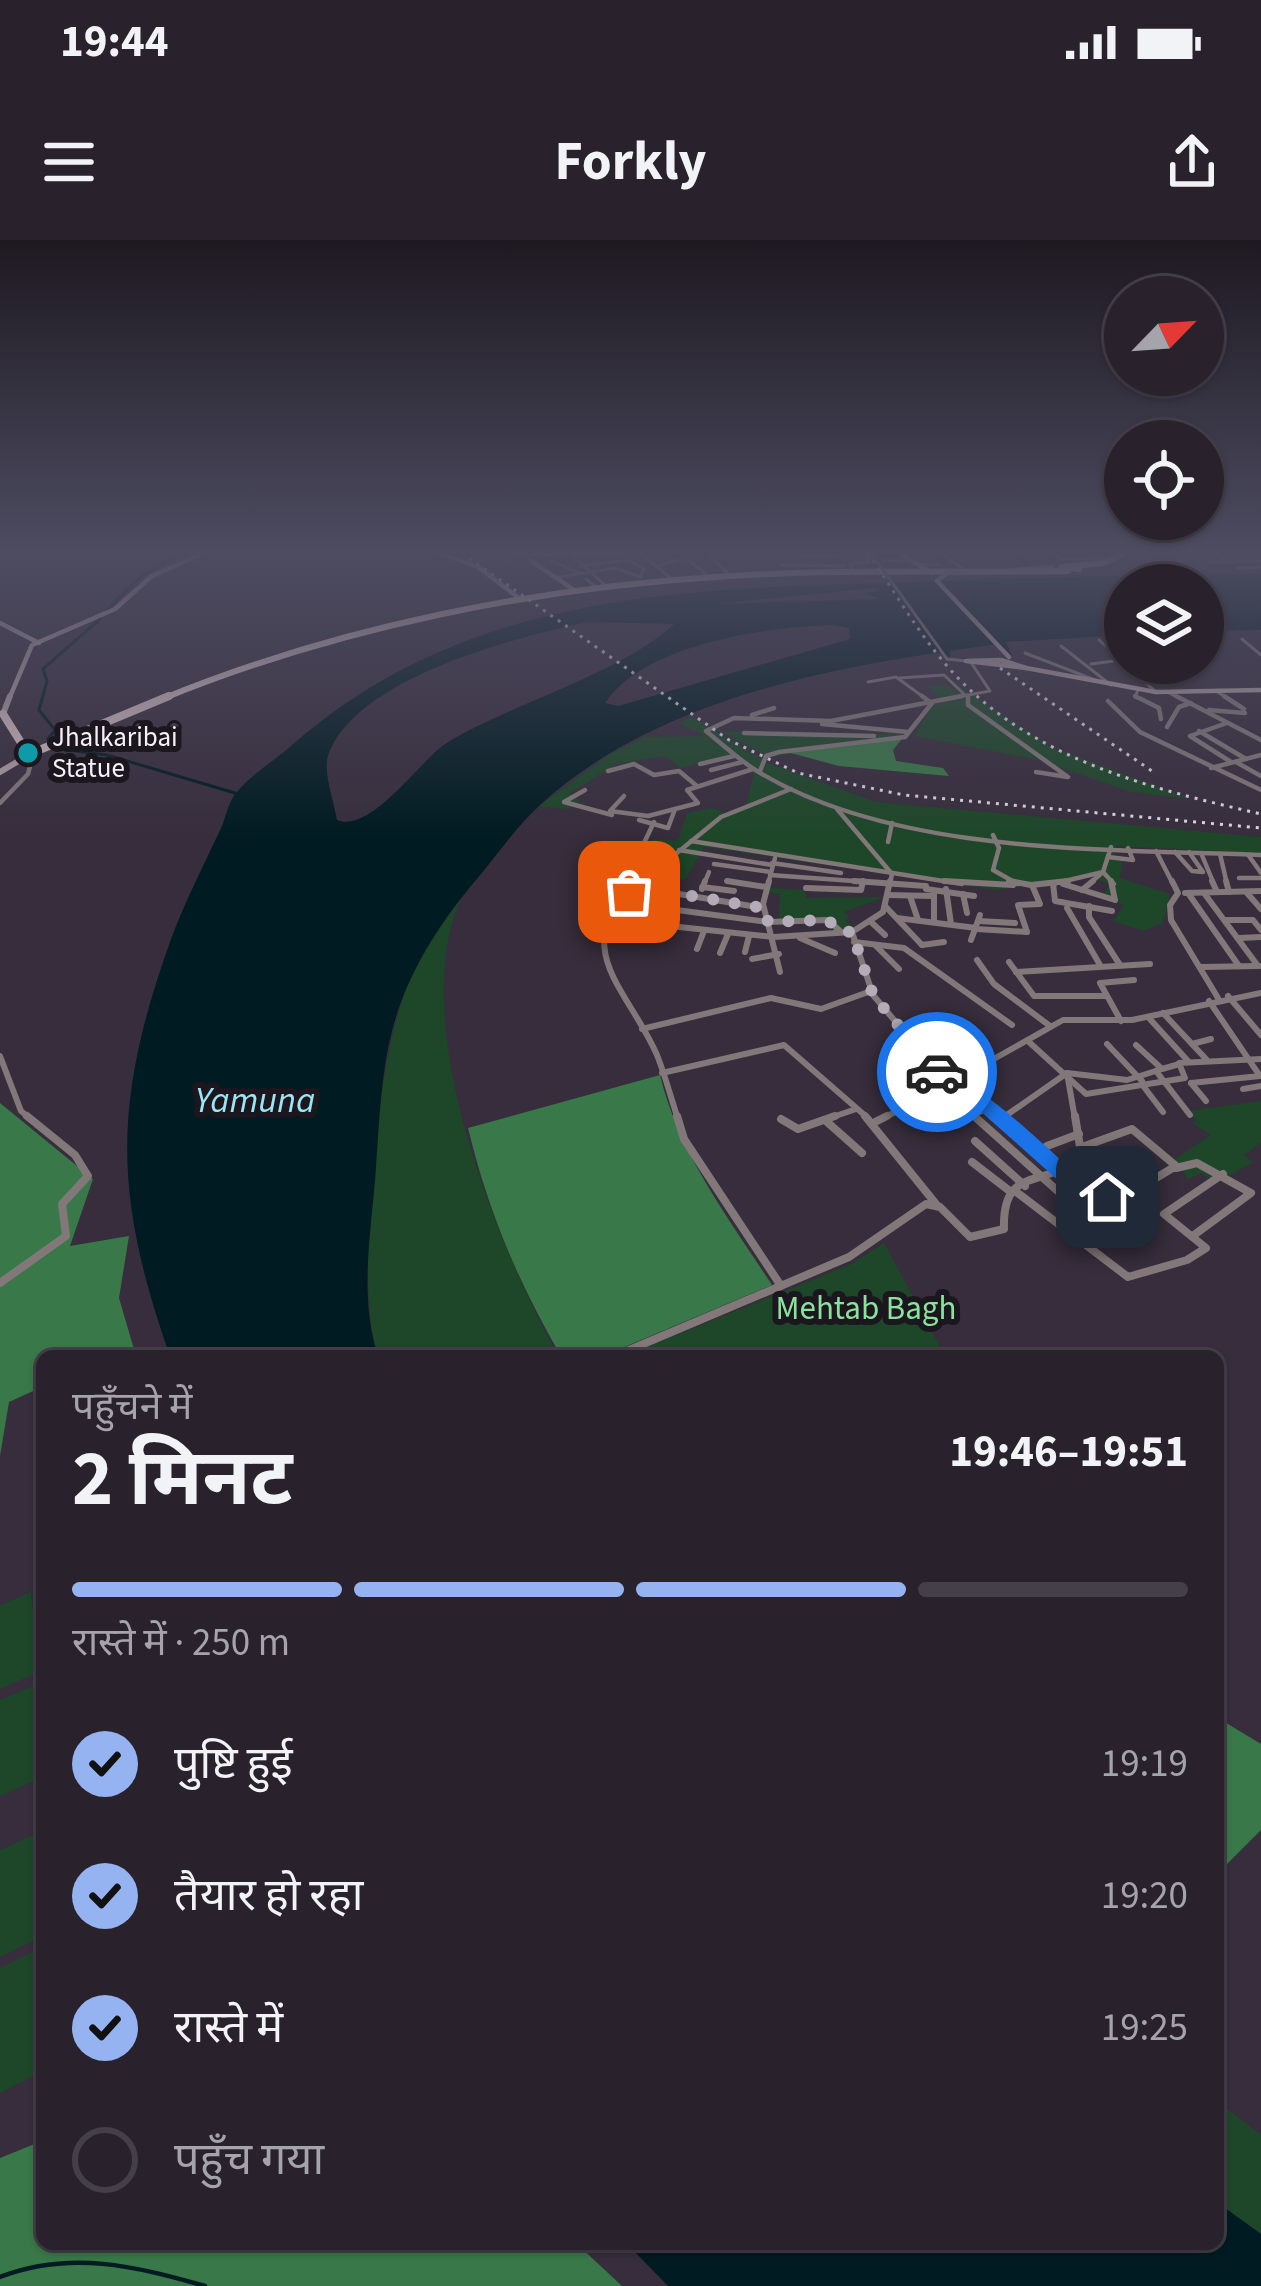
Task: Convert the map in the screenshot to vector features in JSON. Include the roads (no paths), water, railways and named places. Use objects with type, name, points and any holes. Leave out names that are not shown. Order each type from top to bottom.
[{"type":"main road","points":[[31,648],[4,716],[38,749]]},
{"type":"main road","points":[[0,770],[169,691],[303,648]]},
{"type":"main road","points":[[38,749],[202,681],[308,648]]},
{"type":"main road","points":[[998,648],[1008,660]]},
{"type":"main road","points":[[968,661],[1008,660],[1104,684]]},
{"type":"main road","points":[[1106,684],[1169,693],[1261,691]]},
{"type":"main road","points":[[1187,693],[1261,691]]},
{"type":"street","points":[[814,722],[992,689],[968,661],[947,659],[939,648]]},
{"type":"street","points":[[1065,648],[1090,664],[1104,682]]},
{"type":"street","points":[[1025,653],[1104,683]]},
{"type":"street","points":[[1090,664],[1104,662]]},
{"type":"street","points":[[868,682],[944,674],[967,696],[968,705],[1068,777],[1036,772]]},
{"type":"street","points":[[899,678],[932,702]]},
{"type":"street","points":[[1148,684],[1156,692]]},
{"type":"street","points":[[1138,690],[1135,697],[1159,708],[1161,719]]},
{"type":"street","points":[[1169,693],[1261,740]]},
{"type":"street","points":[[1208,710],[1244,711],[1219,693]]},
{"type":"street","points":[[1108,701],[1140,732],[1261,790]]},
{"type":"street","points":[[698,802],[686,791],[757,770],[770,754],[850,747],[912,732],[932,702]]},
{"type":"street","points":[[1167,727],[1180,706],[1192,703]]},
{"type":"street","points":[[774,708],[706,729],[757,770],[836,807],[892,823],[993,835],[1260,856]]},
{"type":"street","points":[[746,718],[814,722],[874,736]]},
{"type":"street","points":[[1229,722],[1190,737],[1261,776]]},
{"type":"street","points":[[1199,731],[1246,759]]},
{"type":"street","points":[[744,734],[912,732]]},
{"type":"street","points":[[0,802],[28,774],[38,749]]},
{"type":"street","points":[[1211,768],[1261,755]]},
{"type":"street","points":[[700,764],[735,756]]},
{"type":"street","points":[[711,770],[744,761]]},
{"type":"street","points":[[608,771],[630,764],[655,775],[679,771],[700,786]]},
{"type":"street","points":[[698,802],[700,786]]},
{"type":"street","points":[[781,1286],[698,1164],[673,1113],[642,1029],[605,968],[606,919],[629,892],[731,811],[792,788]]},
{"type":"street","points":[[585,790],[564,802],[668,828],[676,808]]},
{"type":"street","points":[[624,796],[610,812],[648,816],[698,802]]},
{"type":"street","points":[[836,807],[892,878]]},
{"type":"street","points":[[644,843],[654,822]]},
{"type":"street","points":[[888,842],[892,823]]},
{"type":"street","points":[[993,835],[999,848],[993,870],[1013,885]]},
{"type":"street","points":[[691,841],[772,866],[892,878],[928,888],[1055,883],[1103,872]]},
{"type":"street","points":[[1082,890],[1103,872],[1111,847]]},
{"type":"street","points":[[1108,856],[1132,860],[1128,848]]},
{"type":"street","points":[[1140,849],[1147,862]]},
{"type":"street","points":[[680,850],[863,881],[892,878]]},
{"type":"street","points":[[1000,1119],[1067,1073],[1144,1083],[1258,1077],[1170,916],[1178,893],[1155,850]]},
{"type":"street","points":[[1170,851],[1214,883]]},
{"type":"street","points":[[1170,851],[1188,875]]},
{"type":"street","points":[[1189,852],[1200,873]]},
{"type":"street","points":[[1201,853],[1217,892]]},
{"type":"street","points":[[1220,854],[1229,892]]},
{"type":"street","points":[[1239,878],[1261,876],[1248,854]]},
{"type":"street","points":[[772,866],[764,908],[780,972]]},
{"type":"street","points":[[700,896],[711,868],[772,866],[841,872]]},
{"type":"street","points":[[1055,883],[1115,900],[1114,884],[1103,872]]},
{"type":"street","points":[[679,927],[774,937],[852,932],[885,906],[892,878]]},
{"type":"street","points":[[727,881],[766,887]]},
{"type":"street","points":[[806,888],[861,890],[863,881]]},
{"type":"street","points":[[1055,883],[1055,901],[1112,911]]},
{"type":"street","points":[[978,923],[1028,932],[1018,905],[1040,904],[1032,885]]},
{"type":"street","points":[[702,887],[734,891]]},
{"type":"street","points":[[887,896],[946,887],[968,894],[982,887]]},
{"type":"street","points":[[946,887],[951,924]]},
{"type":"street","points":[[928,888],[934,922]]},
{"type":"street","points":[[1246,891],[1261,909]]},
{"type":"street","points":[[629,892],[700,896],[764,908]]},
{"type":"street","points":[[1204,892],[1259,966]]},
{"type":"street","points":[[1178,893],[1260,892]]},
{"type":"street","points":[[1188,893],[1239,966]]},
{"type":"street","points":[[968,894],[968,913]]},
{"type":"street","points":[[910,896],[918,920]]},
{"type":"street","points":[[885,906],[922,945]]},
{"type":"street","points":[[1089,906],[1091,922],[1121,966]]},
{"type":"street","points":[[654,907],[768,922],[828,920],[840,931]]},
{"type":"street","points":[[1067,908],[1101,966]]},
{"type":"street","points":[[697,949],[715,915]]},
{"type":"street","points":[[897,918],[951,924],[1015,923]]},
{"type":"street","points":[[1225,920],[1252,920],[1261,938]]},
{"type":"street","points":[[870,921],[885,935]]},
{"type":"street","points":[[971,940],[978,923]]},
{"type":"street","points":[[852,932],[871,991],[951,1083],[988,1108],[1094,1202]]},
{"type":"street","points":[[720,952],[728,934]]},
{"type":"street","points":[[745,952],[749,936]]},
{"type":"street","points":[[798,937],[835,953]]},
{"type":"street","points":[[1237,938],[1261,938]]},
{"type":"street","points":[[1244,947],[1261,938]]},
{"type":"street","points":[[854,943],[944,942]]},
{"type":"street","points":[[875,945],[899,969]]},
{"type":"street","points":[[899,946],[1012,1025]]},
{"type":"street","points":[[752,959],[779,954]]},
{"type":"street","points":[[977,960],[994,984],[1050,1026]]},
{"type":"street","points":[[1009,962],[1034,997],[1106,996]]},
{"type":"street","points":[[1016,972],[1150,964]]},
{"type":"street","points":[[1201,967],[1259,966]]},
{"type":"street","points":[[1121,1021],[1101,982],[1135,980]]},
{"type":"street","points":[[642,1029],[771,998],[796,1012],[823,1010],[871,991]]},
{"type":"street","points":[[873,1123],[1029,1042],[1050,1026],[1075,1017],[1121,1021],[1228,996],[1260,994]]},
{"type":"street","points":[[1228,996],[1261,1035]]},
{"type":"street","points":[[1162,1013],[1207,1060]]},
{"type":"street","points":[[1148,1017],[1189,1062]]},
{"type":"street","points":[[1192,1044],[1211,1040]]},
{"type":"street","points":[[1029,1042],[1085,1094],[1144,1083],[1159,1070],[1189,1062],[1261,1059]]},
{"type":"street","points":[[1107,1044],[1144,1083],[1163,1112]]},
{"type":"street","points":[[662,1073],[784,1045],[873,1123],[936,1204],[974,1238],[1005,1228],[1003,1202],[1012,1191],[1076,1163],[1082,1147],[1067,1073]]},
{"type":"street","points":[[1136,1045],[1190,1115]]},
{"type":"street","points":[[0,1056],[21,1111],[75,1155],[88,1176],[62,1204],[65,1236],[0,1283]]},
{"type":"street","points":[[1176,1065],[1206,1101]]},
{"type":"street","points":[[1243,1089],[1261,1086]]},
{"type":"street","points":[[930,1095],[949,1113]]},
{"type":"street","points":[[962,1120],[988,1108]]},
{"type":"street","points":[[782,1119],[798,1129],[857,1109]]},
{"type":"street","points":[[973,1115],[1080,1211],[1105,1196],[1119,1200],[1194,1162],[1261,1198]]},
{"type":"street","points":[[825,1120],[862,1153]]},
{"type":"street","points":[[1082,1147],[1132,1129],[1172,1159],[1175,1168]]},
{"type":"street","points":[[1047,1146],[1080,1134]]},
{"type":"street","points":[[975,1141],[1024,1186]]},
{"type":"street","points":[[972,1162],[1046,1209],[1125,1276],[1192,1258],[1208,1246],[1164,1214],[1223,1174]]},
{"type":"street","points":[[1076,1163],[1102,1183],[1119,1179]]},
{"type":"street","points":[[1194,1235],[1251,1193]]},
{"type":"street","points":[[629,1350],[849,1257],[916,1208],[936,1204]]},
{"type":"water","name":"Yamuna","points":[[450,648],[487,648],[403,683],[344,728],[327,763],[337,820],[350,821],[379,807],[445,744],[640,648],[691,648],[648,666],[605,703],[618,706],[817,648],[967,648],[950,651],[950,659],[943,652],[837,671],[730,699],[629,743],[582,771],[532,813],[440,928],[399,1009],[383,1081],[368,1262],[376,1350],[168,1350],[138,1245],[127,1148],[138,1051],[151,999],[176,927],[234,796],[255,774],[360,694]]},
{"type":"water","points":[[1224,2207],[1261,2234],[1261,2286],[668,2286],[633,2250],[1224,2250]]},
{"type":"waterway","points":[[66,648],[43,669],[47,681],[39,710],[55,730],[48,739],[52,748],[107,755],[235,793]]},
{"type":"waterway","points":[[0,2277],[52,2264],[102,2264],[205,2286]]},
{"type":"railway","points":[[598,648],[729,740],[798,773],[904,795],[1261,828]]},
{"type":"railway","points":[[933,648],[998,713],[1067,754],[1143,783],[1261,814]]},
{"type":"railway","points":[[1000,668],[1155,773]]},
{"type":"place","name":"Jhalkaribai Statue","points":[[28,753]]},
{"type":"park label","name":"Mehtab Bagh","points":[[866,1308]]}]
